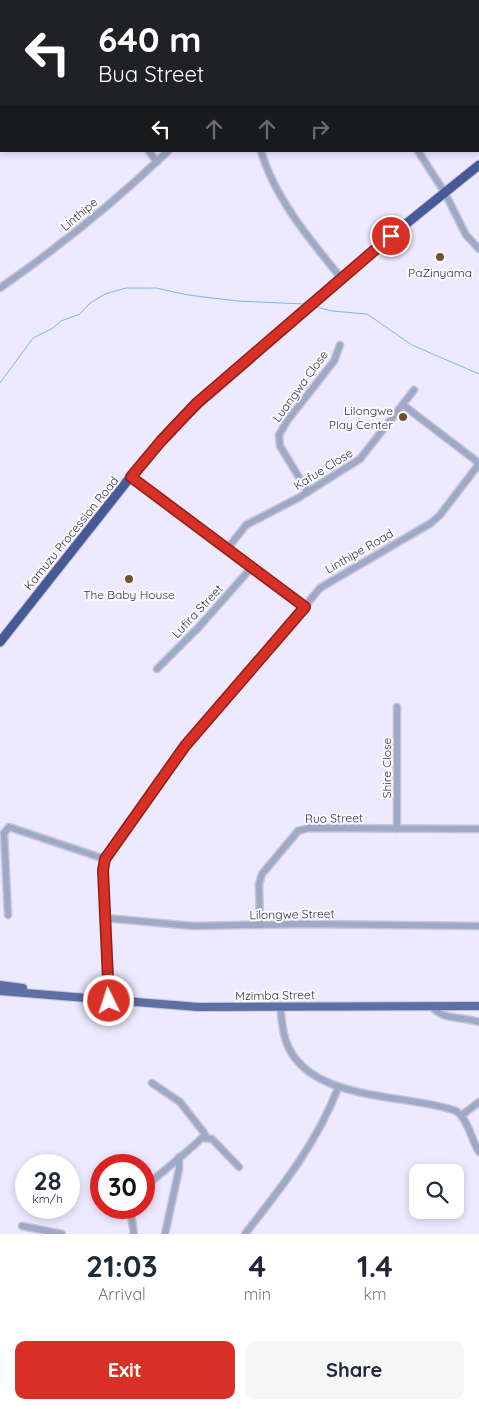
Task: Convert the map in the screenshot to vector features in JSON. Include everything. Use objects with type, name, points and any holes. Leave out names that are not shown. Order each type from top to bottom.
[{"type":"highway","name":"Kamuzu Procession Road","points":[[0,642],[131,477],[161,441],[197,403],[479,165]]},
{"type":"main road","points":[[0,985],[71,997]]},
{"type":"main road","points":[[0,991],[71,997]]},
{"type":"main road","name":"Mzimba Street","points":[[71,997],[198,1007],[479,1006]]},
{"type":"street","points":[[150,152],[157,162]]},
{"type":"street","name":"Linthipe","points":[[0,288],[44,258],[167,152]]},
{"type":"street","points":[[261,152],[273,180],[289,209],[342,279]]},
{"type":"street","points":[[419,152],[444,193],[466,235],[479,249]]},
{"type":"street","name":"Luangwa Close","points":[[308,492],[280,446],[279,435],[287,421],[334,361],[340,345]]},
{"type":"street","name":"Kafue Close","points":[[228,548],[246,525],[308,492],[360,459],[414,390]]},
{"type":"street","points":[[403,405],[479,463]]},
{"type":"street","name":"Linthipe Road","points":[[105,859],[185,746],[326,582],[435,519],[479,463]]},
{"type":"street","points":[[131,477],[305,607]]},
{"type":"street","name":"Lufira Street","points":[[157,669],[252,567]]},
{"type":"street","name":"Shire Close","points":[[397,707],[397,829]]},
{"type":"street","points":[[0,824],[7,828],[105,859],[103,870],[109,1001]]},
{"type":"street","points":[[7,828],[8,915]]},
{"type":"street","name":"Ruo Street","points":[[260,926],[260,878],[265,869],[298,831],[309,828],[479,829]]},
{"type":"street","name":"Lilongwe Street","points":[[105,918],[193,926],[479,926]]},
{"type":"street","points":[[280,1006],[284,1034],[291,1052],[307,1068],[338,1088],[449,1108],[462,1115],[479,1152]]},
{"type":"street","points":[[431,1006],[439,1014],[479,1022]]},
{"type":"street","points":[[152,1083],[180,1102],[204,1131],[204,1138]]},
{"type":"street","points":[[245,1234],[289,1177],[317,1135],[338,1088]]},
{"type":"street","points":[[462,1115],[479,1102]]},
{"type":"street","points":[[155,1178],[204,1138],[212,1139],[239,1167]]},
{"type":"street","points":[[166,1234],[179,1169],[179,1157]]},
{"type":"street","points":[[132,1219],[134,1234]]},
{"type":"street","points":[[22,1226],[62,1234]]},
{"type":"waterway","points":[[0,383],[33,338],[53,328],[61,321],[80,314],[89,304],[105,294],[126,288],[156,288],[188,295],[237,301],[305,304]]},
{"type":"waterway","points":[[316,307],[332,311],[367,314],[412,345],[479,374]]},
{"type":"place","name":"PaZinyama","points":[[440,257]]},
{"type":"place","name":"Lilongwe Play Center","points":[[403,417]]},
{"type":"place","name":"The Baby House","points":[[129,579]]},
{"type":"route","points":[[109,1001],[103,870],[105,859],[185,746],[260,656],[280,638],[305,607],[131,477],[161,441],[197,403],[391,236]]}]
